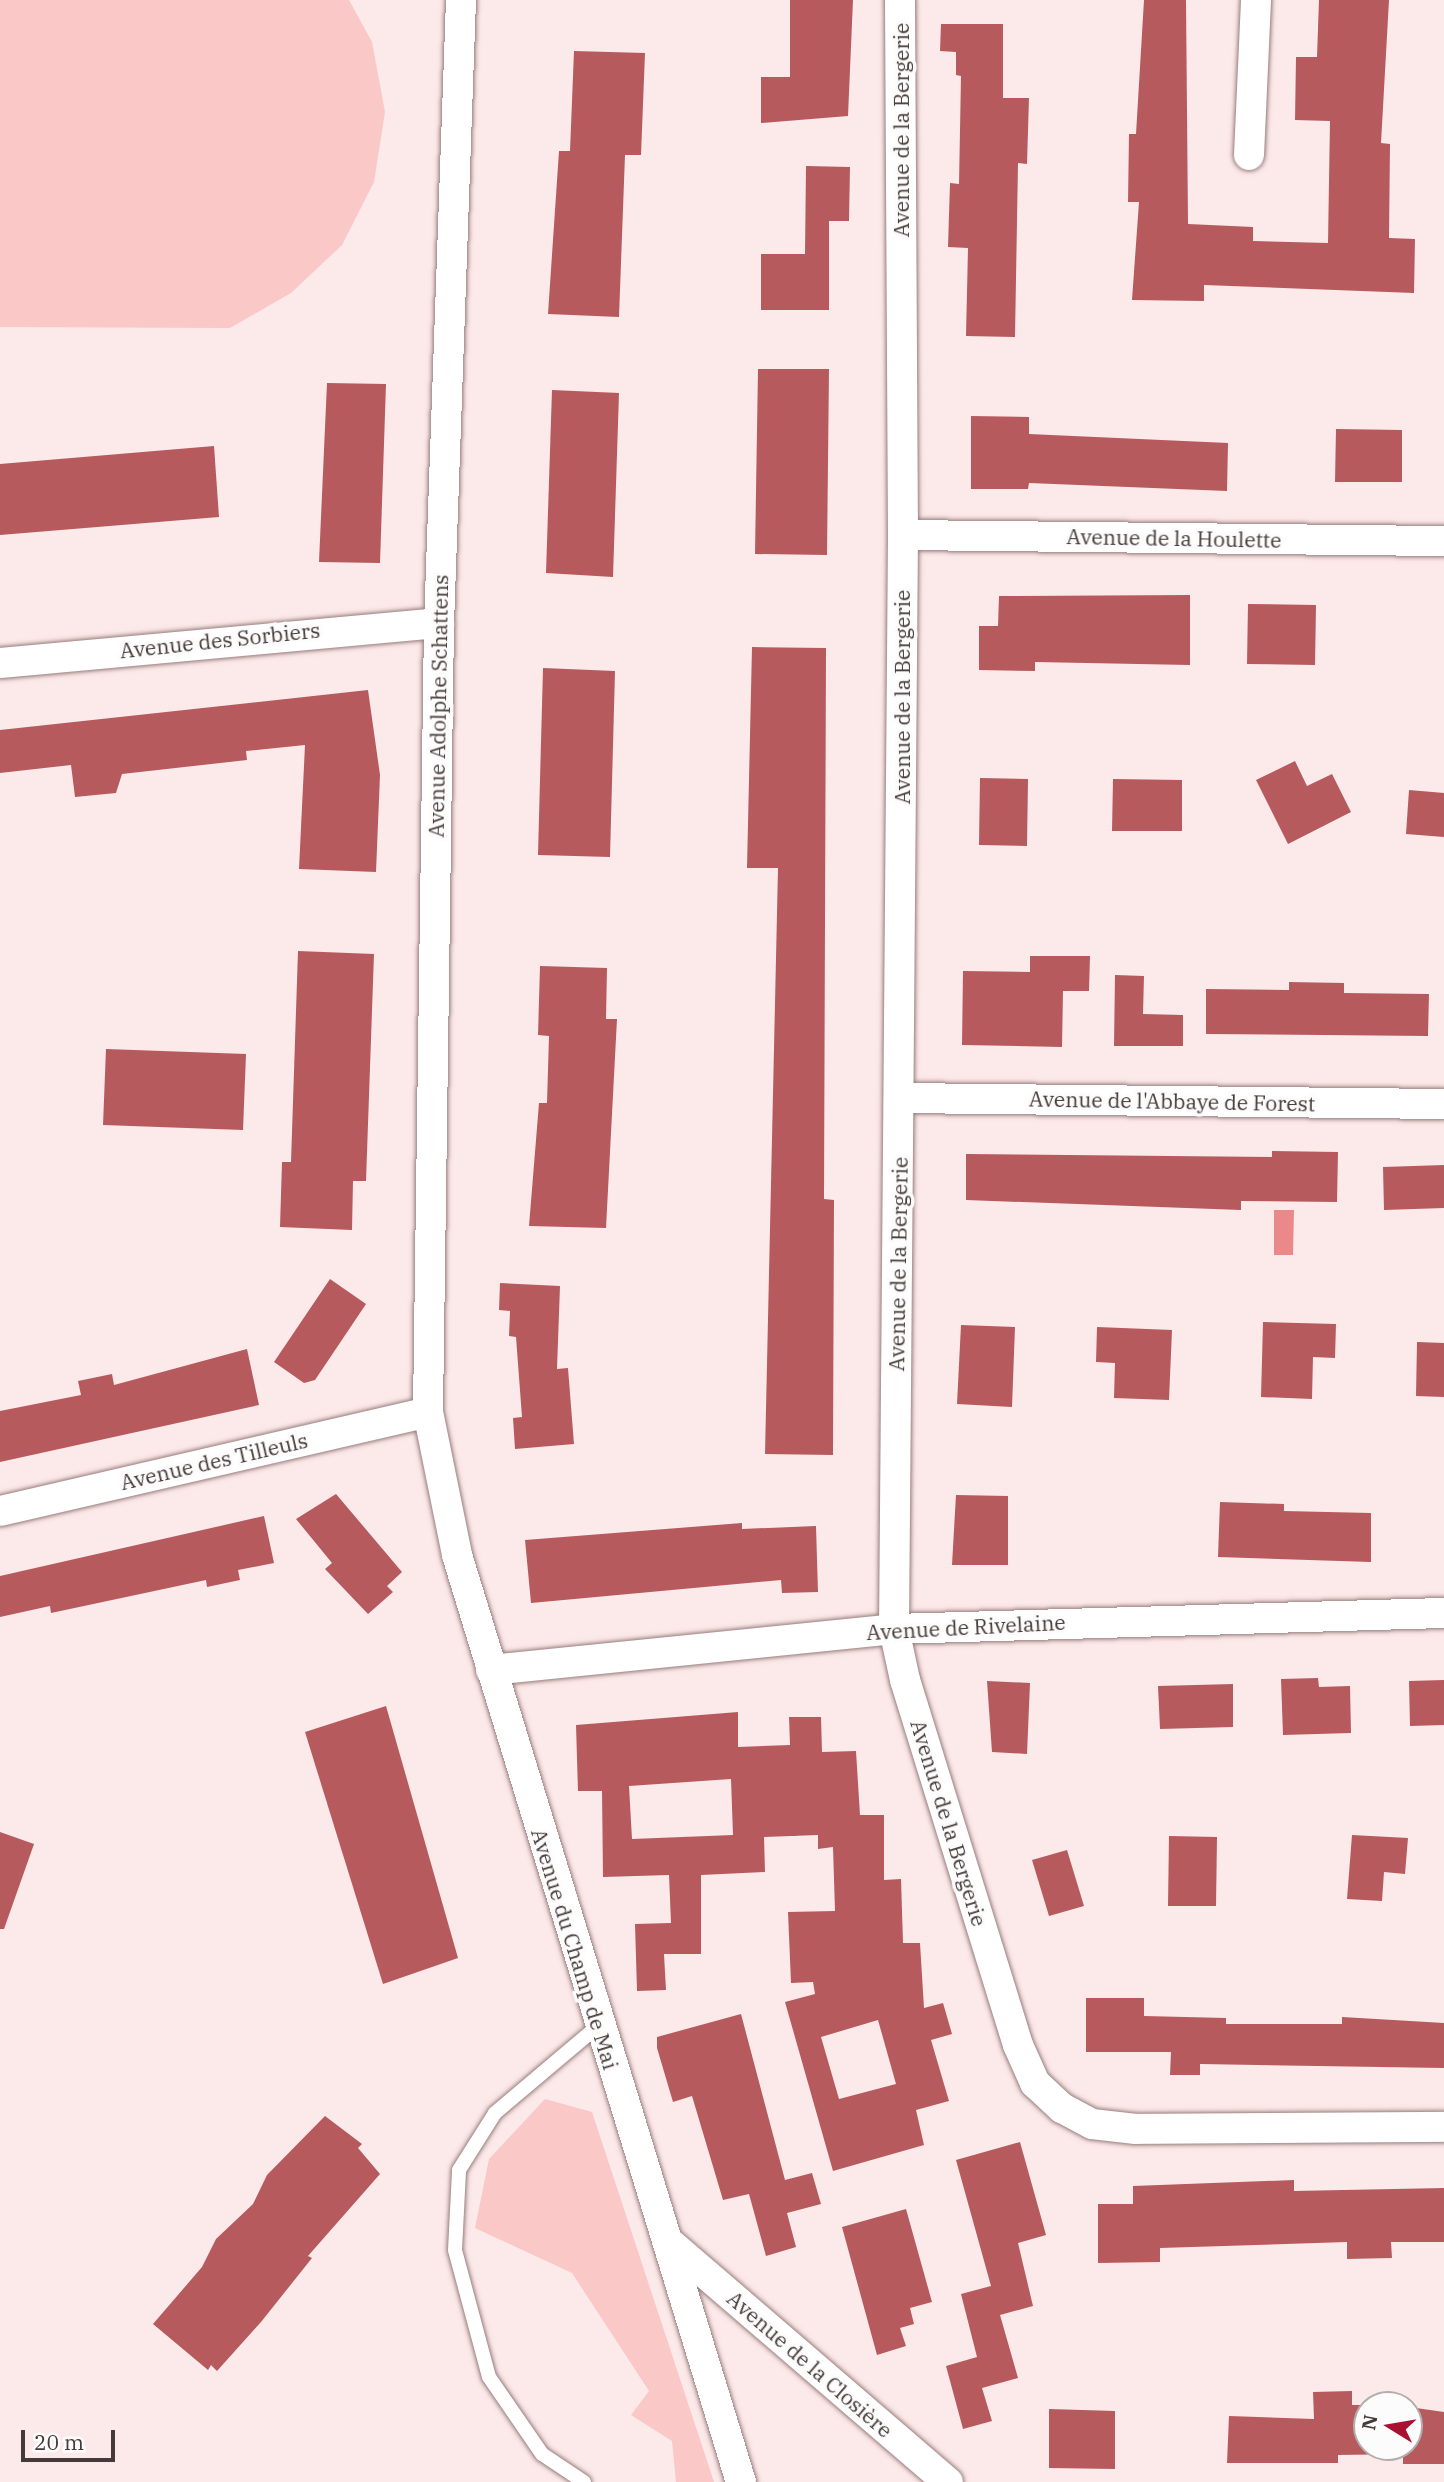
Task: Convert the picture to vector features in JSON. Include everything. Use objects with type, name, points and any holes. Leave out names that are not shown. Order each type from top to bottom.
[{"type":"street","name":"Avenue Adolphe Schattens","points":[[428,1412],[439,623],[461,0]]},
{"type":"street","name":"Avenue de la Bergerie","points":[[900,0],[903,535],[894,1629],[1018,2045],[1035,2083],[1062,2108],[1092,2124],[1136,2129],[1444,2127]]},
{"type":"street","points":[[1249,155],[1256,0]]},
{"type":"street","name":"Avenue de la Houlette","points":[[903,535],[1444,541]]},
{"type":"street","name":"Avenue des Sorbiers","points":[[0,663],[439,623]]},
{"type":"street","name":"Avenue de l'Abbaye de Forest","points":[[899,1098],[1444,1104]]},
{"type":"street","name":"Avenue des Tilleuls","points":[[0,1511],[428,1412]]},
{"type":"street","name":"Avenue du Champ de Mai","points":[[428,1412],[437,1476],[491,1670],[598,2026],[671,2245],[741,2482]]},
{"type":"street","name":"Avenue de Rivelaine","points":[[491,1670],[894,1629],[1444,1613]]},
{"type":"street","name":"Avenue de la Closière","points":[[671,2245],[948,2482]]},
{"type":"lane","points":[[584,2482],[542,2454],[489,2377],[455,2250],[459,2170],[495,2113],[598,2026]]},
{"type":"shaded area","points":[[0,0],[349,0],[372,42],[385,112],[374,182],[342,245],[291,293],[230,328],[0,327]]},
{"type":"shaded area","points":[[1274,1210],[1294,1210],[1293,1255],[1274,1255]]},
{"type":"shaded area","points":[[545,2099],[592,2112],[714,2482],[676,2482],[672,2441],[631,2415],[649,2391],[572,2273],[475,2228],[489,2159]]},
{"type":"building","points":[[790,0],[853,0],[848,116],[761,123],[761,77],[790,77]]},
{"type":"building","points":[[1144,0],[1186,0],[1188,224],[1253,227],[1253,241],[1328,243],[1330,121],[1295,120],[1296,57],[1317,57],[1319,0],[1389,0],[1381,143],[1390,144],[1389,238],[1415,239],[1414,293],[1204,285],[1204,301],[1132,300],[1139,202],[1128,202],[1129,134],[1136,134]]},
{"type":"building","points":[[941,24],[1003,24],[1003,98],[1029,98],[1027,164],[1018,163],[1015,337],[966,336],[968,248],[948,247],[950,183],[959,184],[961,76],[956,75],[956,52],[940,51]]},
{"type":"building","points":[[574,51],[645,53],[641,155],[625,155],[619,317],[548,314],[559,151],[570,151]]},
{"type":"building","points":[[806,166],[850,167],[849,221],[829,221],[829,310],[761,310],[761,254],[805,254]]},
{"type":"building","points":[[758,369],[829,369],[827,555],[755,554]]},
{"type":"building","points":[[327,383],[386,384],[380,563],[319,562]]},
{"type":"building","points":[[552,390],[619,393],[613,577],[546,573]]},
{"type":"building","points":[[971,416],[1029,417],[1029,434],[1228,443],[1227,491],[1029,483],[1028,489],[971,489]]},
{"type":"building","points":[[1336,429],[1402,430],[1402,482],[1335,482]]},
{"type":"building","points":[[214,446],[219,517],[0,535],[0,464]]},
{"type":"building","points":[[1190,595],[1190,665],[1035,662],[1035,671],[979,670],[979,626],[998,626],[999,596]]},
{"type":"building","points":[[1248,604],[1316,605],[1315,665],[1247,664]]},
{"type":"building","points":[[752,647],[826,648],[824,1199],[834,1200],[833,1455],[765,1454],[778,868],[747,868]]},
{"type":"building","points":[[543,668],[615,671],[610,857],[538,855]]},
{"type":"building","points":[[368,690],[380,775],[376,872],[299,869],[305,745],[246,751],[247,760],[122,774],[116,793],[75,797],[71,765],[0,773],[0,730]]},
{"type":"building","points":[[1295,761],[1307,786],[1332,774],[1351,812],[1288,844],[1256,780]]},
{"type":"building","points":[[980,778],[1028,779],[1027,846],[979,845]]},
{"type":"building","points":[[1113,779],[1182,780],[1182,831],[1112,831]]},
{"type":"building","points":[[1409,790],[1444,793],[1444,837],[1406,834]]},
{"type":"building","points":[[298,951],[374,954],[366,1181],[353,1181],[352,1230],[280,1227],[282,1162],[291,1162]]},
{"type":"building","points":[[1030,956],[1090,956],[1089,991],[1063,991],[1062,1047],[962,1045],[963,971],[1030,972]]},
{"type":"building","points":[[540,966],[607,968],[606,1019],[617,1019],[606,1228],[529,1226],[539,1103],[547,1103],[549,1036],[538,1035]]},
{"type":"building","points":[[1115,975],[1144,976],[1143,1014],[1183,1015],[1183,1046],[1114,1046]]},
{"type":"building","points":[[1289,982],[1344,983],[1344,993],[1429,994],[1428,1036],[1206,1034],[1206,989],[1289,990]]},
{"type":"building","points":[[106,1049],[246,1054],[243,1130],[103,1125]]},
{"type":"building","points":[[1272,1151],[1338,1152],[1337,1202],[1241,1201],[1241,1210],[966,1200],[966,1154],[1272,1157]]},
{"type":"building","points":[[1444,1165],[1444,1208],[1384,1210],[1383,1167]]},
{"type":"building","points":[[330,1279],[366,1304],[315,1380],[304,1383],[274,1362]]},
{"type":"building","points":[[500,1283],[560,1286],[557,1369],[568,1368],[574,1444],[515,1449],[513,1418],[522,1417],[516,1337],[509,1336],[510,1311],[499,1310]]},
{"type":"building","points":[[1263,1322],[1336,1324],[1335,1358],[1313,1357],[1312,1399],[1261,1397]]},
{"type":"building","points":[[961,1325],[1015,1327],[1012,1407],[957,1404]]},
{"type":"building","points":[[1097,1327],[1172,1330],[1169,1400],[1114,1398],[1115,1363],[1096,1362]]},
{"type":"building","points":[[1417,1342],[1444,1343],[1444,1397],[1416,1396]]},
{"type":"building","points":[[247,1349],[259,1405],[0,1462],[0,1411],[81,1395],[78,1381],[112,1374],[114,1385]]},
{"type":"building","points":[[336,1494],[402,1572],[387,1586],[393,1592],[368,1614],[325,1569],[332,1563],[296,1519]]},
{"type":"building","points":[[956,1495],[1008,1496],[1008,1565],[952,1565]]},
{"type":"building","points":[[1220,1502],[1284,1504],[1284,1511],[1371,1513],[1371,1562],[1218,1557]]},
{"type":"building","points":[[264,1516],[274,1563],[238,1570],[240,1580],[207,1587],[206,1580],[51,1613],[50,1606],[0,1617],[0,1576]]},
{"type":"building","points":[[742,1523],[742,1529],[816,1526],[818,1592],[782,1593],[781,1580],[531,1603],[525,1540]]},
{"type":"building","points":[[1318,1678],[1319,1687],[1350,1686],[1351,1733],[1283,1735],[1281,1679]]},
{"type":"building","points":[[1444,1680],[1444,1725],[1410,1726],[1409,1681]]},
{"type":"building","points":[[987,1681],[1030,1683],[1027,1754],[992,1752]]},
{"type":"building","points":[[1233,1684],[1233,1727],[1160,1729],[1158,1686]]},
{"type":"building","points":[[386,1706],[458,1958],[383,1984],[305,1732]]},
{"type":"building","points":[[738,1712],[738,1747],[790,1745],[789,1717],[821,1717],[822,1752],[856,1751],[860,1815],[884,1815],[884,1880],[901,1879],[903,1943],[920,1943],[924,2008],[943,2003],[952,2034],[931,2040],[949,2101],[916,2110],[924,2145],[833,2171],[785,2002],[815,1994],[813,1982],[791,1983],[788,1912],[835,1911],[833,1847],[818,1849],[818,1835],[764,1837],[765,1872],[701,1875],[701,1954],[664,1954],[666,1990],[637,1991],[635,1924],[671,1923],[669,1875],[603,1877],[602,1791],[578,1791],[576,1725]],"holes":[[[731,1779],[733,1835],[632,1839],[629,1786]],[[878,2020],[896,2084],[839,2099],[821,2037]]]},
{"type":"building","points":[[0,1832],[34,1844],[4,1929],[0,1929]]},
{"type":"building","points":[[1352,1835],[1408,1838],[1405,1874],[1384,1872],[1382,1901],[1347,1899]]},
{"type":"building","points":[[1169,1836],[1217,1837],[1216,1906],[1168,1906]]},
{"type":"building","points":[[1067,1850],[1084,1906],[1049,1916],[1032,1860]]},
{"type":"building","points":[[1086,1998],[1144,1998],[1144,2016],[1226,2018],[1226,2024],[1342,2024],[1342,2017],[1444,2023],[1444,2068],[1200,2064],[1200,2075],[1170,2075],[1171,2052],[1086,2052]]},
{"type":"building","points":[[741,2014],[785,2180],[812,2173],[821,2204],[787,2213],[796,2247],[766,2256],[749,2194],[723,2200],[692,2096],[673,2102],[657,2048],[657,2037]]},
{"type":"building","points":[[325,2116],[362,2144],[358,2148],[380,2174],[308,2256],[312,2258],[261,2322],[217,2371],[211,2365],[208,2370],[153,2324],[202,2267],[216,2239],[253,2204],[267,2175]]},
{"type":"building","points":[[1020,2142],[1046,2235],[1018,2243],[1033,2306],[1000,2315],[1018,2378],[982,2388],[992,2421],[963,2429],[946,2366],[977,2357],[961,2294],[991,2286],[956,2160]]},
{"type":"building","points":[[1294,2180],[1294,2191],[1444,2188],[1444,2242],[1391,2242],[1392,2258],[1347,2259],[1347,2242],[1160,2248],[1160,2262],[1098,2263],[1098,2204],[1133,2204],[1133,2186]]},
{"type":"building","points":[[906,2209],[932,2302],[910,2308],[914,2324],[900,2328],[906,2346],[877,2355],[842,2227]]},
{"type":"building","points":[[1352,2391],[1353,2455],[1338,2455],[1338,2463],[1227,2463],[1229,2416],[1314,2419],[1313,2392]]},
{"type":"building","points":[[1049,2409],[1115,2411],[1115,2469],[1049,2468]]},
{"type":"building","points":[[1423,2409],[1444,2412],[1444,2464],[1403,2464],[1403,2461],[1423,2461]]}]
